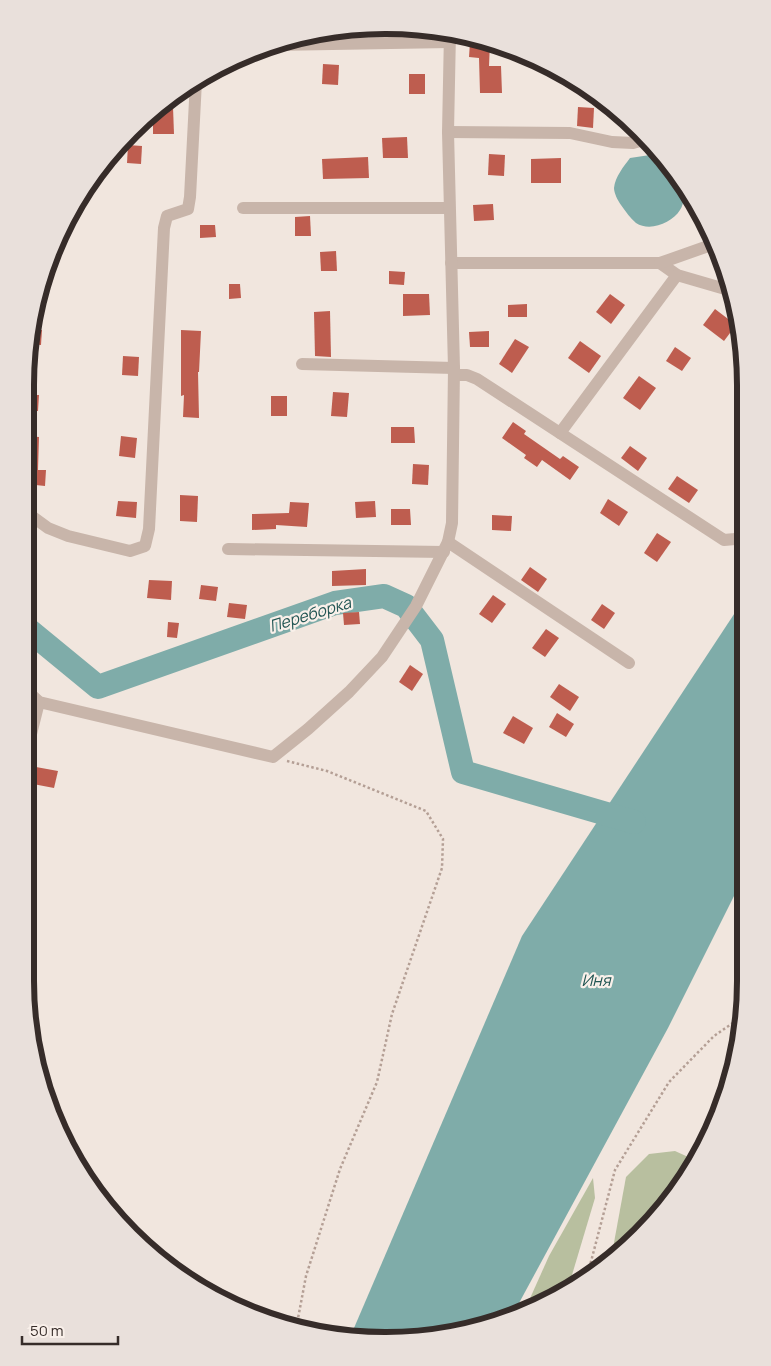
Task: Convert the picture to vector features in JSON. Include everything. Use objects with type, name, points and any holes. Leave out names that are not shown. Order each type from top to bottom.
[{"type":"street","points":[[305,44],[435,38]]},
{"type":"street","points":[[34,697],[39,702],[273,757],[349,692],[382,657],[416,606],[446,547],[452,523],[454,371],[448,132],[450,40]]},
{"type":"street","points":[[34,518],[48,528],[68,536],[130,551],[145,546],[149,529],[164,228],[168,216],[188,209],[196,90]]},
{"type":"street","points":[[448,132],[570,133],[612,142],[638,141]]},
{"type":"street","points":[[243,208],[449,208]]},
{"type":"street","points":[[451,264],[660,263],[708,246]]},
{"type":"street","points":[[660,263],[677,275],[724,289]]},
{"type":"street","points":[[560,433],[677,275]]},
{"type":"street","points":[[302,364],[454,371],[477,379],[724,540],[737,538]]},
{"type":"street","points":[[228,549],[446,547],[629,663]]},
{"type":"street","points":[[34,722],[39,702]]},
{"type":"path","points":[[273,757],[327,771],[426,810],[443,839],[442,868],[392,1014],[377,1082],[340,1169],[306,1276],[298,1321]]},
{"type":"path","points":[[590,1267],[615,1170],[669,1082],[714,1036],[734,1022]]},
{"type":"green space","points":[[675,1151],[689,1157],[665,1195],[613,1249],[626,1177],[649,1154]]},
{"type":"green space","points":[[593,1178],[595,1198],[571,1279],[529,1301],[549,1256]]},
{"type":"water","points":[[651,155],[665,171],[683,199],[682,207],[672,219],[660,225],[648,227],[636,223],[630,217],[615,195],[614,188],[618,176],[630,158]]},
{"type":"water","name":"Иня","points":[[737,610],[737,890],[668,1028],[517,1306],[477,1320],[431,1329],[386,1332],[353,1330],[522,936]]},
{"type":"building","points":[[470,44],[490,49],[489,66],[501,66],[502,93],[480,93],[479,58],[469,57]]},
{"type":"building","points":[[323,64],[339,65],[338,85],[322,84]]},
{"type":"building","points":[[409,74],[425,74],[425,94],[409,94]]},
{"type":"building","points":[[170,107],[173,107],[174,134],[153,134],[153,122]]},
{"type":"building","points":[[578,107],[594,108],[593,128],[577,126]]},
{"type":"building","points":[[407,137],[408,158],[383,158],[382,138]]},
{"type":"building","points":[[142,146],[141,164],[127,163],[128,147]]},
{"type":"building","points":[[489,154],[505,155],[504,176],[488,175]]},
{"type":"building","points":[[368,157],[369,178],[323,179],[322,159]]},
{"type":"building","points":[[561,158],[561,183],[531,183],[531,159]]},
{"type":"building","points":[[493,204],[494,220],[474,221],[473,205]]},
{"type":"building","points":[[310,216],[311,236],[295,236],[295,217]]},
{"type":"building","points":[[200,225],[215,225],[216,237],[200,238]]},
{"type":"building","points":[[336,251],[337,271],[321,271],[320,252]]},
{"type":"building","points":[[389,271],[405,272],[404,285],[389,284]]},
{"type":"building","points":[[229,284],[240,284],[241,298],[229,299]]},
{"type":"building","points":[[403,294],[429,294],[430,315],[403,316]]},
{"type":"building","points":[[610,294],[625,305],[611,324],[596,312]]},
{"type":"building","points":[[527,304],[527,317],[508,317],[508,305]]},
{"type":"building","points":[[715,309],[731,321],[732,330],[724,341],[703,325]]},
{"type":"building","points":[[330,311],[331,357],[315,356],[314,312]]},
{"type":"building","points":[[39,330],[42,330],[41,345],[37,345]]},
{"type":"building","points":[[181,330],[201,331],[198,372],[199,418],[183,417],[184,395],[181,396]]},
{"type":"building","points":[[489,331],[489,347],[470,347],[469,332]]},
{"type":"building","points":[[515,339],[529,347],[512,373],[499,364]]},
{"type":"building","points":[[580,341],[601,356],[589,373],[568,358]]},
{"type":"building","points":[[675,347],[691,358],[682,371],[666,361]]},
{"type":"building","points":[[123,356],[139,357],[138,376],[122,375]]},
{"type":"building","points":[[639,376],[656,388],[640,410],[623,398]]},
{"type":"building","points":[[333,392],[349,393],[347,417],[331,416]]},
{"type":"building","points":[[34,395],[39,395],[38,411],[34,411]]},
{"type":"building","points":[[271,396],[287,396],[287,416],[271,416]]},
{"type":"building","points":[[513,422],[526,431],[524,434],[560,459],[563,456],[579,467],[570,480],[542,460],[537,467],[524,458],[526,455],[502,438]]},
{"type":"building","points":[[391,427],[414,427],[415,443],[391,443]]},
{"type":"building","points":[[121,436],[137,438],[135,458],[119,456]]},
{"type":"building","points":[[34,437],[39,437],[38,470],[46,470],[45,486],[34,485]]},
{"type":"building","points":[[630,446],[647,458],[638,471],[621,458]]},
{"type":"building","points":[[413,464],[429,465],[428,485],[412,484]]},
{"type":"building","points":[[677,476],[698,490],[689,503],[668,489]]},
{"type":"building","points":[[180,495],[198,496],[197,522],[180,521]]},
{"type":"building","points":[[608,499],[628,512],[619,526],[600,513]]},
{"type":"building","points":[[118,501],[137,502],[136,518],[116,516]]},
{"type":"building","points":[[375,501],[376,517],[356,518],[355,502]]},
{"type":"building","points":[[290,502],[309,503],[307,527],[276,525],[276,529],[252,530],[252,514],[289,513]]},
{"type":"building","points":[[391,509],[410,509],[411,525],[391,525]]},
{"type":"building","points":[[492,515],[512,516],[511,531],[492,530]]},
{"type":"building","points":[[657,533],[671,542],[657,562],[644,553]]},
{"type":"building","points":[[530,567],[547,579],[538,592],[521,580]]},
{"type":"building","points":[[366,569],[366,585],[332,586],[332,571]]},
{"type":"building","points":[[149,580],[172,581],[171,600],[147,598]]},
{"type":"building","points":[[201,585],[218,587],[216,601],[199,599]]},
{"type":"building","points":[[493,595],[506,604],[492,623],[479,614]]},
{"type":"building","points":[[229,603],[247,605],[245,619],[227,617]]},
{"type":"building","points":[[602,604],[615,613],[604,629],[591,620]]},
{"type":"building","points":[[359,612],[360,624],[344,625],[343,613]]},
{"type":"building","points":[[168,622],[179,623],[177,638],[167,637]]},
{"type":"building","points":[[546,629],[559,638],[545,657],[532,648]]},
{"type":"building","points":[[410,665],[423,674],[412,691],[399,682]]},
{"type":"building","points":[[559,684],[579,697],[570,711],[550,697]]},
{"type":"building","points":[[557,713],[574,724],[566,737],[549,727]]},
{"type":"building","points":[[513,716],[533,728],[524,744],[503,733]]},
{"type":"building","points":[[36,767],[58,771],[54,788],[34,784]]},
{"type":"waterway","name":"Переборка","points":[[34,634],[98,687],[335,603],[384,596],[406,606],[432,640],[463,772],[634,822]]}]
